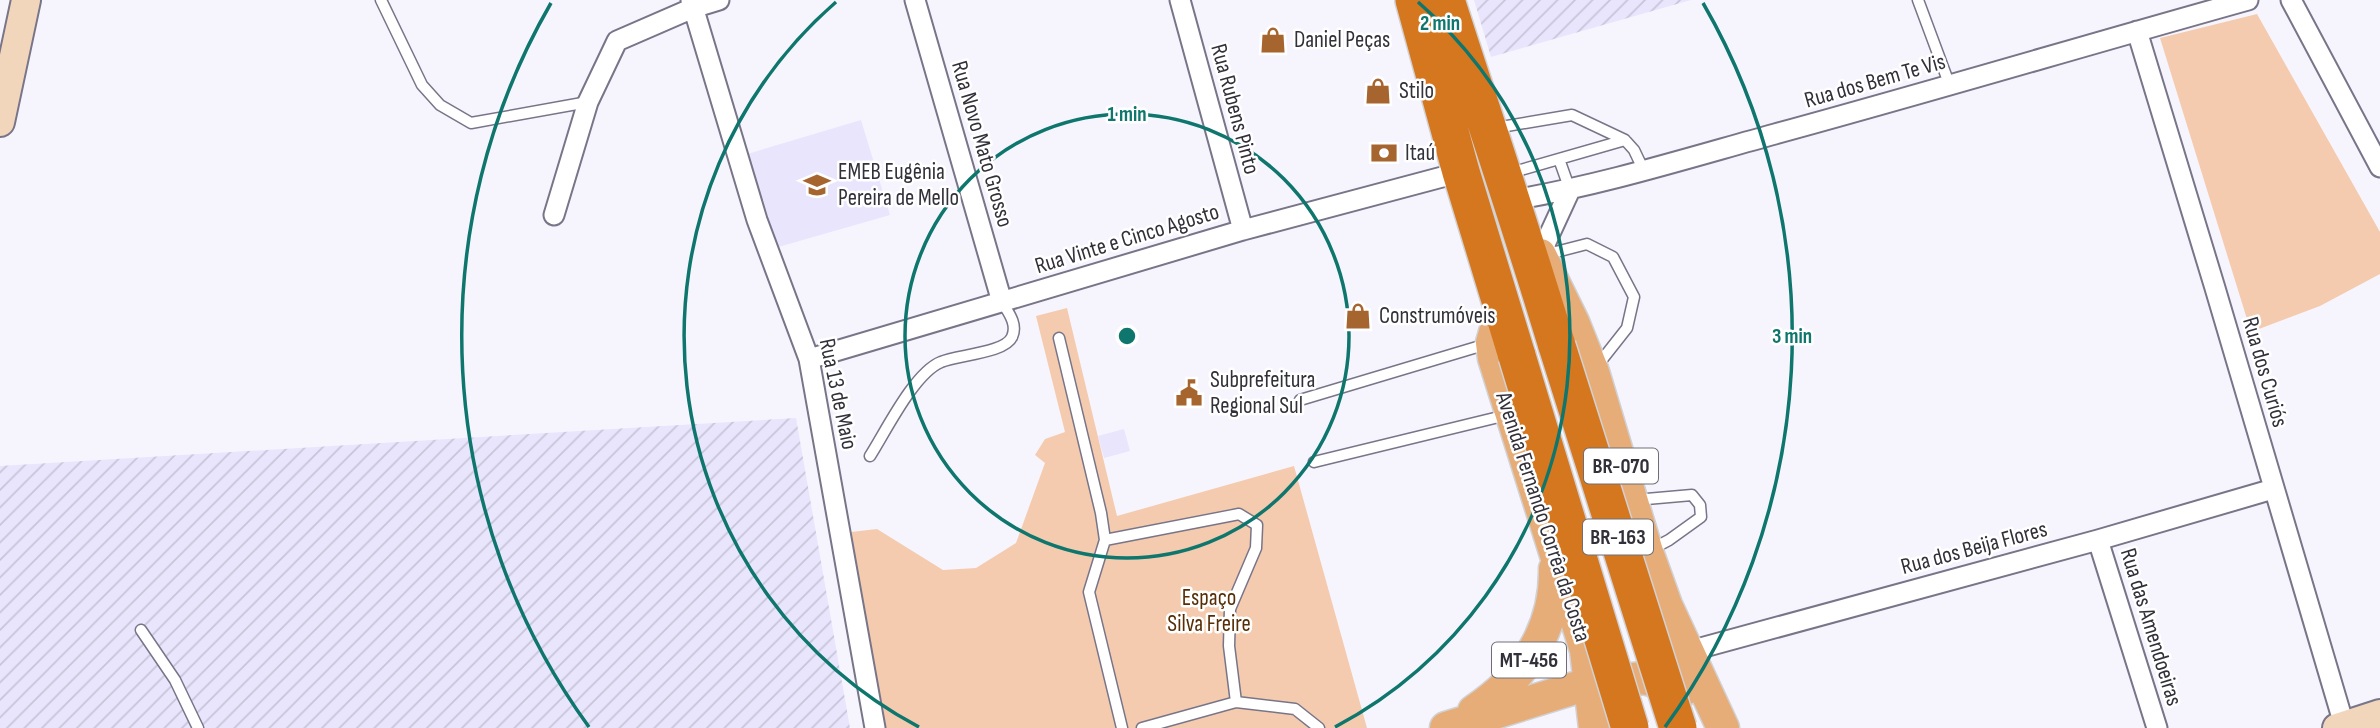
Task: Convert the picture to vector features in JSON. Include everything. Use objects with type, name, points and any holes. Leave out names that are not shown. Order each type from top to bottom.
[{"type":"highway","name":"Avenida Fernando Corrêa da Costa","points":[[1414,0],[1461,172],[1503,307],[1504,349],[1630,728]]},
{"type":"highway","name":"BR-163","points":[[1446,0],[1511,196],[1678,728]]},
{"type":"main road","name":"BR-070","points":[[1511,196],[1568,311],[1593,372],[1647,552],[1686,652],[1721,724]]},
{"type":"main road","name":"Avenida Fernando Corrêa da Costa","points":[[1504,349],[1494,358],[1586,650],[1595,728]]},
{"type":"main road","name":"MT-456","points":[[1444,728],[1492,699],[1528,662],[1539,644],[1553,600],[1555,553]]},
{"type":"main road","name":"BR-070","points":[[1591,683],[1644,678],[1671,684],[1699,696],[1721,724]]},
{"type":"main road","name":"MT-456","points":[[1444,728],[1591,683]]},
{"type":"street","points":[[0,122],[26,0]]},
{"type":"street","points":[[554,215],[588,102],[617,41],[692,4],[719,0]]},
{"type":"street","name":"Rua Novo Mato Grosso","points":[[915,0],[1002,302]]},
{"type":"street","name":"Rua Rubens Pinto","points":[[1180,0],[1243,230]]},
{"type":"street","name":"Rua dos Bem Te Vis","points":[[1511,196],[1570,190],[1644,171],[2248,0]]},
{"type":"street","points":[[2291,0],[2380,167]]},
{"type":"street","name":"Rua 13 de Maio","points":[[692,4],[757,220],[809,359],[875,728]]},
{"type":"street","name":"Rua dos Curiós","points":[[2137,31],[2216,288],[2342,727]]},
{"type":"street","name":"Rua Vinte e Cinco Agosto","points":[[809,359],[1243,230],[1461,172]]},
{"type":"street","points":[[1540,256],[1570,190]]},
{"type":"street","name":"Rua dos Beija Flores","points":[[1686,652],[2098,540],[2273,489]]},
{"type":"street","name":"Rua das Amendoeiras","points":[[2098,540],[2157,728]]},
{"type":"street","points":[[2342,727],[2380,714]]},
{"type":"lane","points":[[381,0],[422,85],[440,104],[471,122],[588,102]]},
{"type":"lane","points":[[1918,0],[1950,86]]},
{"type":"lane","points":[[1488,129],[1572,115],[1625,140],[1634,150],[1644,171]]},
{"type":"lane","points":[[1511,196],[1559,159],[1625,140]]},
{"type":"lane","points":[[1559,159],[1570,190]]},
{"type":"lane","points":[[1540,256],[1587,244],[1613,257],[1634,297],[1627,328],[1593,372]]},
{"type":"lane","points":[[870,456],[922,375],[940,362],[1003,346],[1012,338],[1014,324],[1002,302]]},
{"type":"lane","points":[[1059,338],[1101,513],[1105,540],[1089,592],[1122,728]]},
{"type":"lane","points":[[1300,400],[1504,349]]},
{"type":"lane","points":[[1314,462],[1511,414]]},
{"type":"lane","points":[[1631,500],[1692,495],[1700,505],[1701,517],[1647,552]]},
{"type":"lane","points":[[1105,540],[1238,514],[1257,525],[1256,548],[1230,609],[1229,646],[1236,702]]},
{"type":"lane","points":[[141,630],[175,680],[198,728]]},
{"type":"lane","points":[[1142,728],[1236,702],[1295,709],[1319,728]]},
{"type":"shaded area","points":[[1474,0],[1691,0],[1491,57]]},
{"type":"shaded area","name":"EMEB Eugênia Pereira de Mello","points":[[861,120],[890,215],[775,248],[744,155]]},
{"type":"shaded area","points":[[796,418],[850,728],[0,728],[0,466]]},
{"type":"shaded area","points":[[1124,429],[1130,451],[1104,458],[1098,436]]},
{"type":"green space","points":[[2257,14],[2380,232],[2380,274],[2320,306],[2251,332],[2160,38]]},
{"type":"green space","name":"Espaço Silva Freire","points":[[1067,308],[1117,516],[1294,466],[1367,728],[885,728],[851,532],[877,529],[943,570],[976,568],[1016,543],[1045,463],[1035,455],[1045,439],[1065,432],[1036,316]]},
{"type":"place","name":"Daniel Peças","points":[[1273,40]]},
{"type":"place","name":"Stilo","points":[[1378,91]]},
{"type":"place","name":"Itaú","points":[[1384,153]]},
{"type":"place","name":"EMEB Eugênia Pereira de Mello","points":[[817,185]]},
{"type":"place","name":"Construmóveis","points":[[1358,316]]},
{"type":"place","name":"Subprefeitura Regional Sul","points":[[1189,393]]}]
